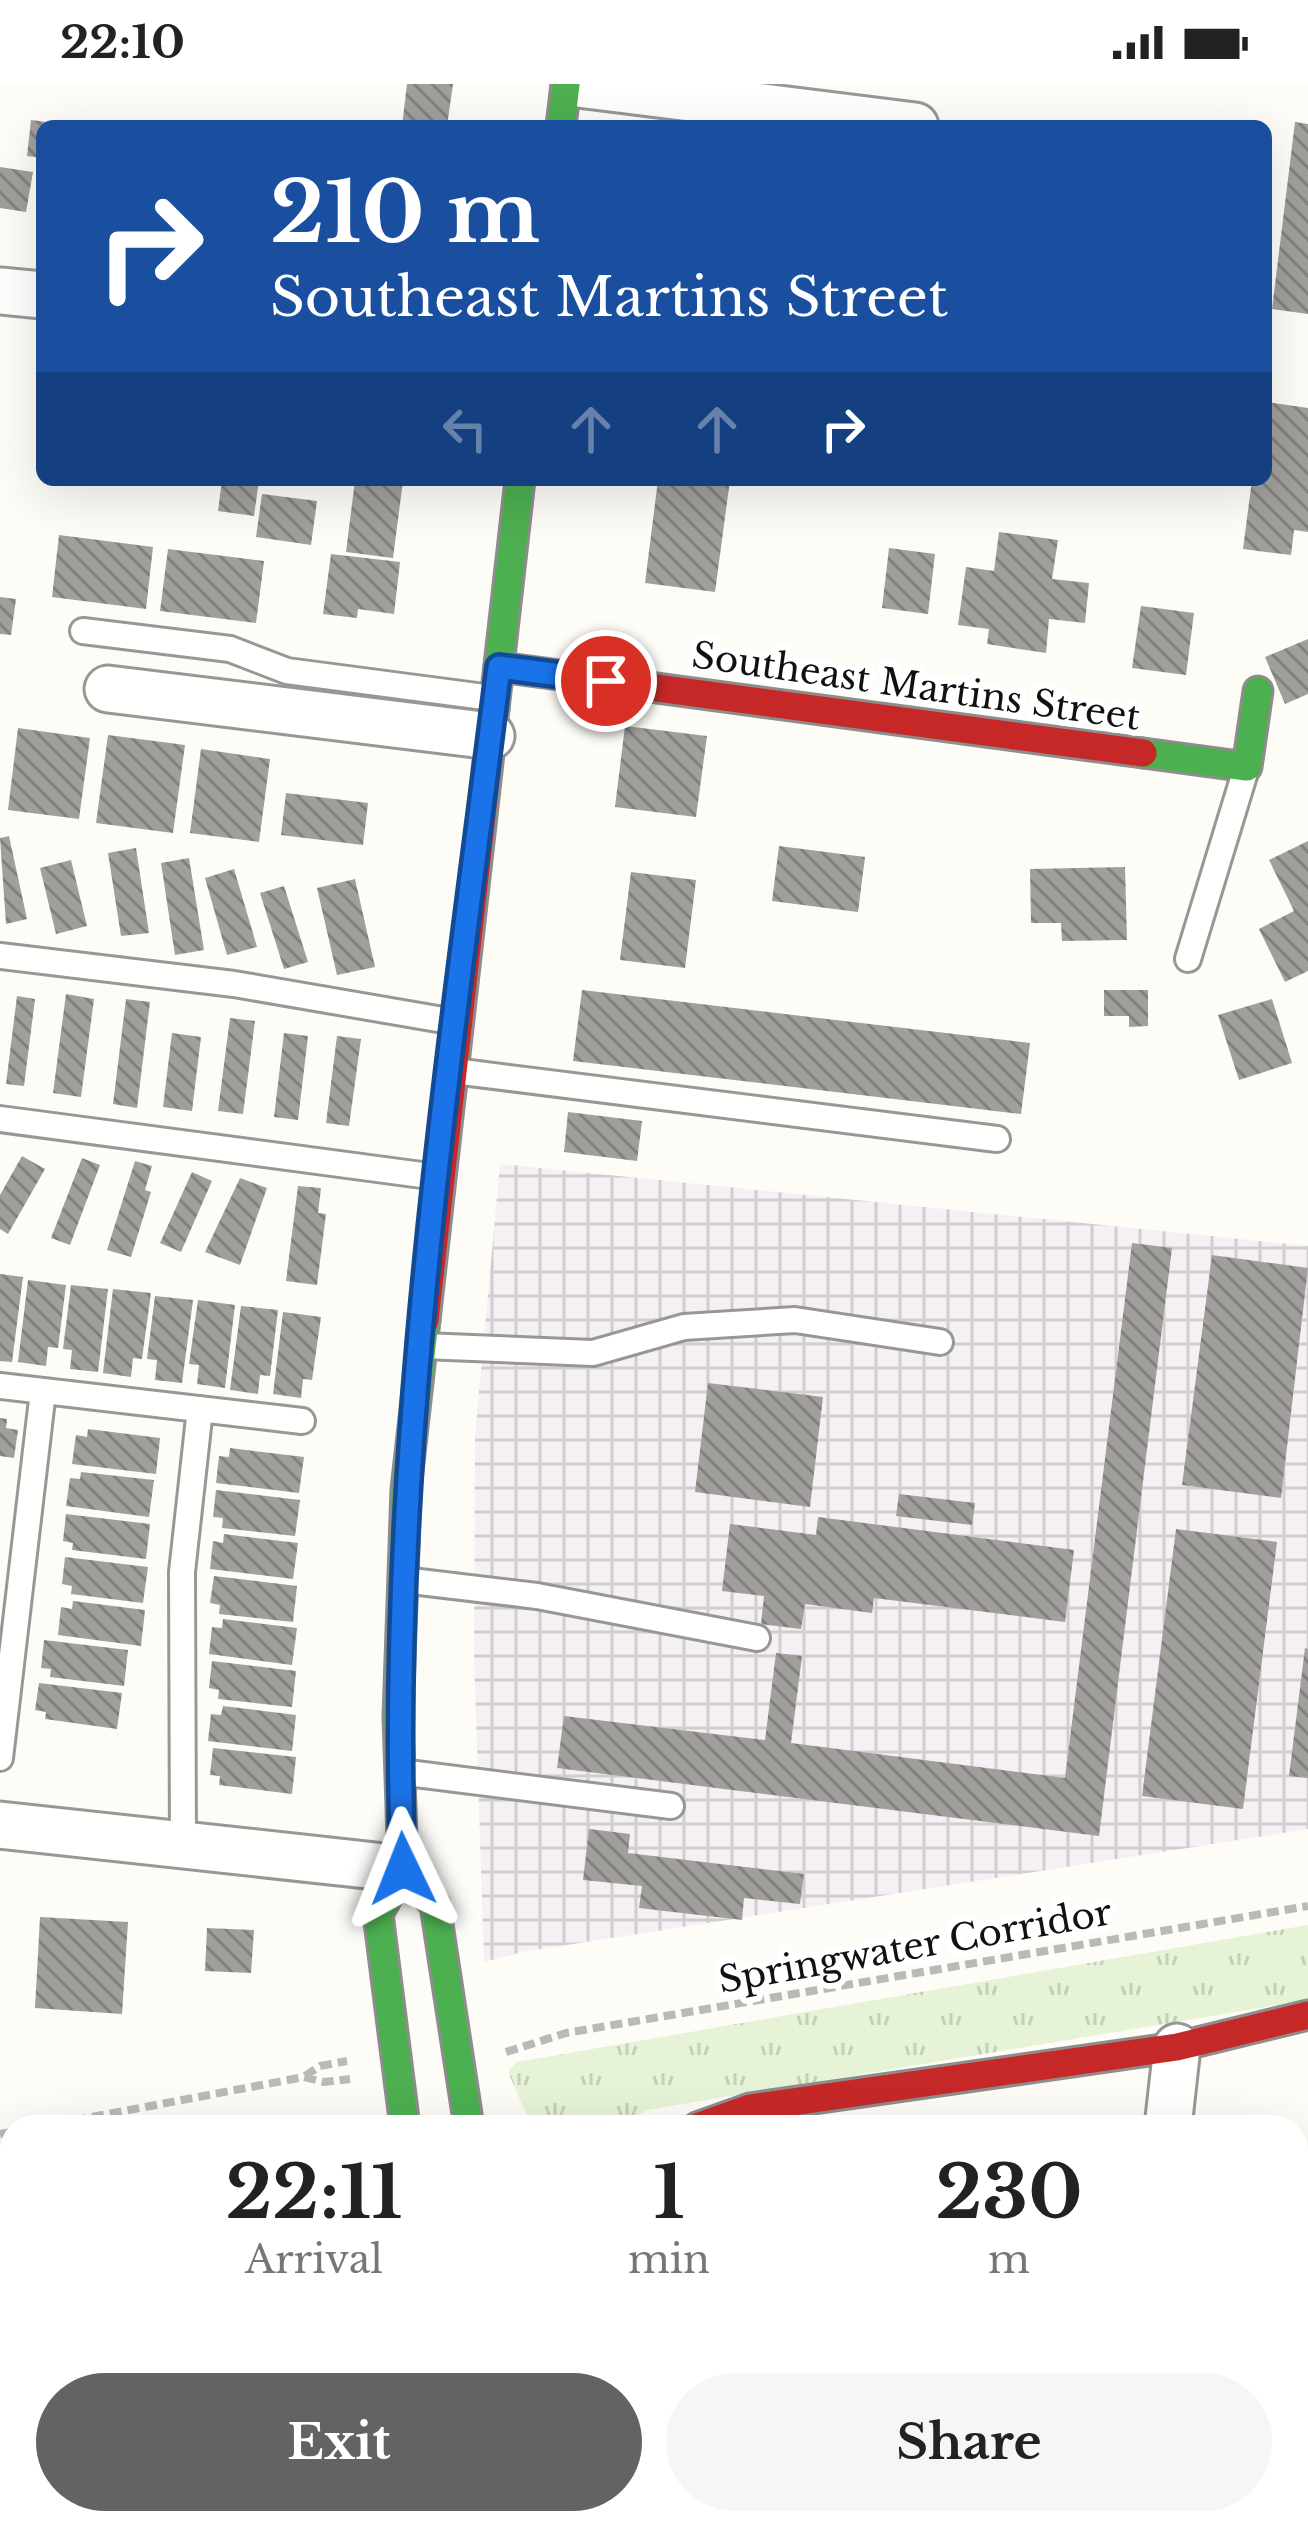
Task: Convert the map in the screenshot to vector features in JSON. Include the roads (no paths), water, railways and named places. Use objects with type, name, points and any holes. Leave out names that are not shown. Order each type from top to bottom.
[{"type":"main road","points":[[562,120],[566,84]]},
{"type":"main road","points":[[403,2115],[378,1914],[403,1869],[400,1580],[421,1346],[519,486]]},
{"type":"main road","name":"Southeast Martins Street","points":[[499,667],[1247,767]]},
{"type":"main road","points":[[1247,767],[1258,691]]},
{"type":"main road","points":[[403,1869],[435,1905],[467,2115]]},
{"type":"main road","points":[[730,2115],[749,2108],[1178,2047],[1308,2015]]},
{"type":"street","points":[[578,84],[867,120]]},
{"type":"street","points":[[0,291],[36,294]]},
{"type":"street","points":[[108,689],[493,717]]},
{"type":"street","points":[[0,1825],[403,1869]]},
{"type":"street","points":[[1170,2115],[1178,2047]]},
{"type":"lane","points":[[83,632],[230,649],[287,671],[493,717]]},
{"type":"lane","points":[[1187,959],[1247,767]]},
{"type":"lane","points":[[0,956],[234,984],[458,1022]]},
{"type":"lane","points":[[452,1071],[997,1139]]},
{"type":"lane","points":[[0,1119],[440,1177]]},
{"type":"lane","points":[[421,1346],[593,1354],[684,1327],[795,1320],[940,1342]]},
{"type":"lane","points":[[0,1386],[302,1421]]},
{"type":"lane","points":[[0,1758],[43,1391]]},
{"type":"lane","points":[[183,1847],[182,1572],[200,1409]]},
{"type":"lane","points":[[400,1580],[537,1596],[757,1638]]},
{"type":"lane","points":[[400,1772],[671,1806]]}]
